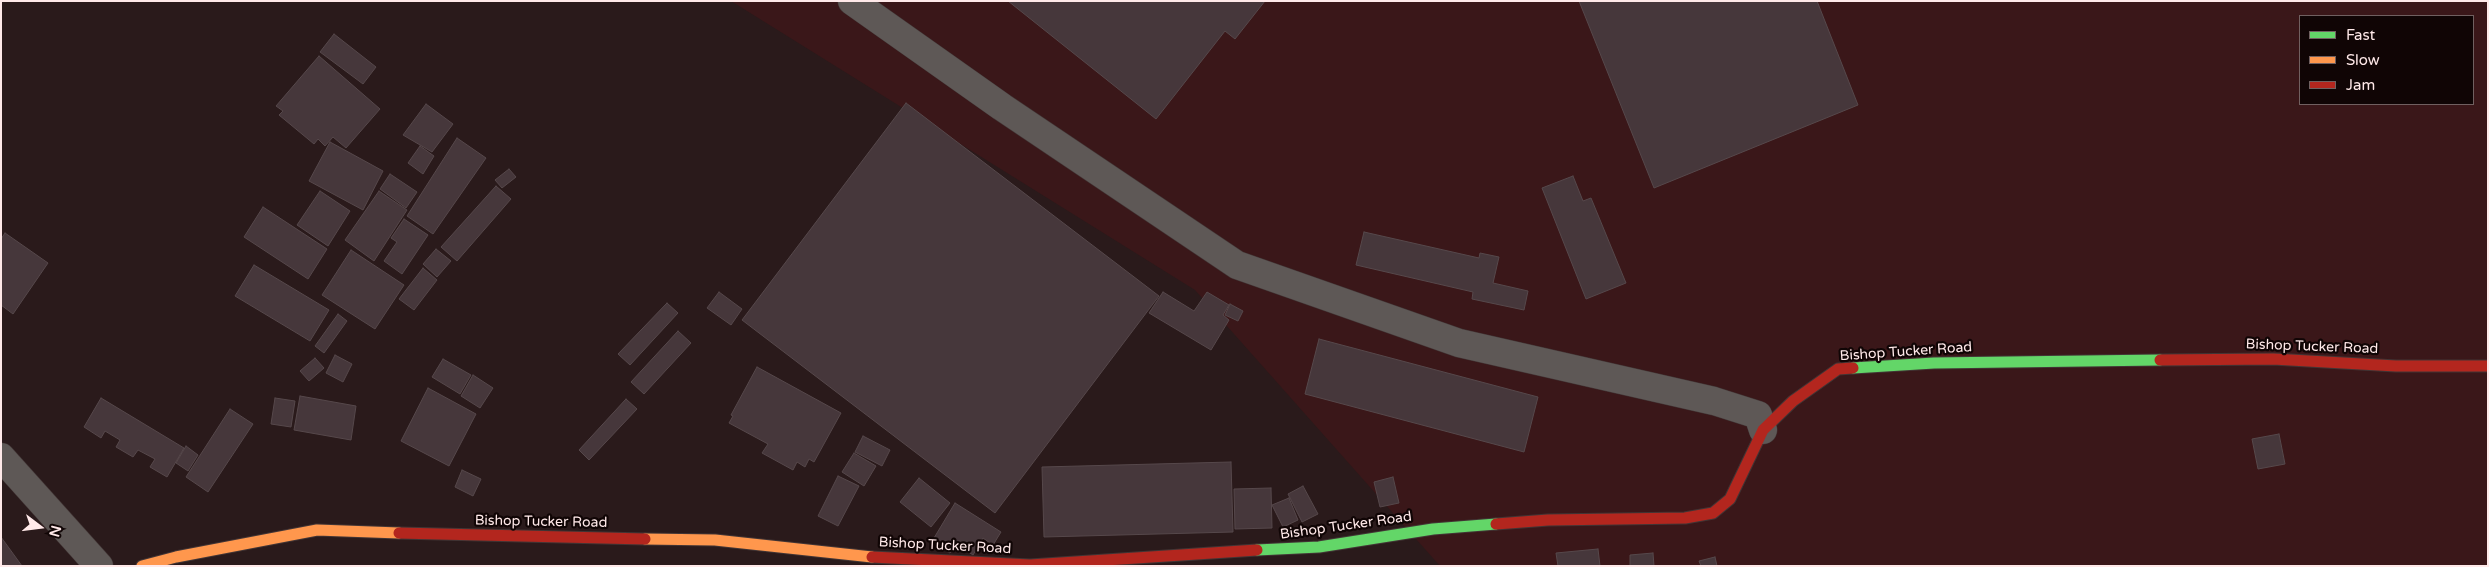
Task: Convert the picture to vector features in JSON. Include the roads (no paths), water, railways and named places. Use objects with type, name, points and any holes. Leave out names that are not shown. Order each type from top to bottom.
[{"type":"main road","name":"Bishop Tucker Road","points":[[142,566],[176,557],[317,530],[441,535],[715,540],[887,559],[1030,565],[1098,559],[1319,547],[1433,529],[1548,520],[1685,518],[1713,513],[1730,498],[1763,430],[1793,401],[1838,369],[1934,363],[2263,359],[2396,366],[2488,366]]},
{"type":"street","points":[[852,1],[1002,107],[1237,265],[1459,343],[1714,401],[1758,415],[1763,430]]},
{"type":"street","points":[[1,457],[99,566]]}]
